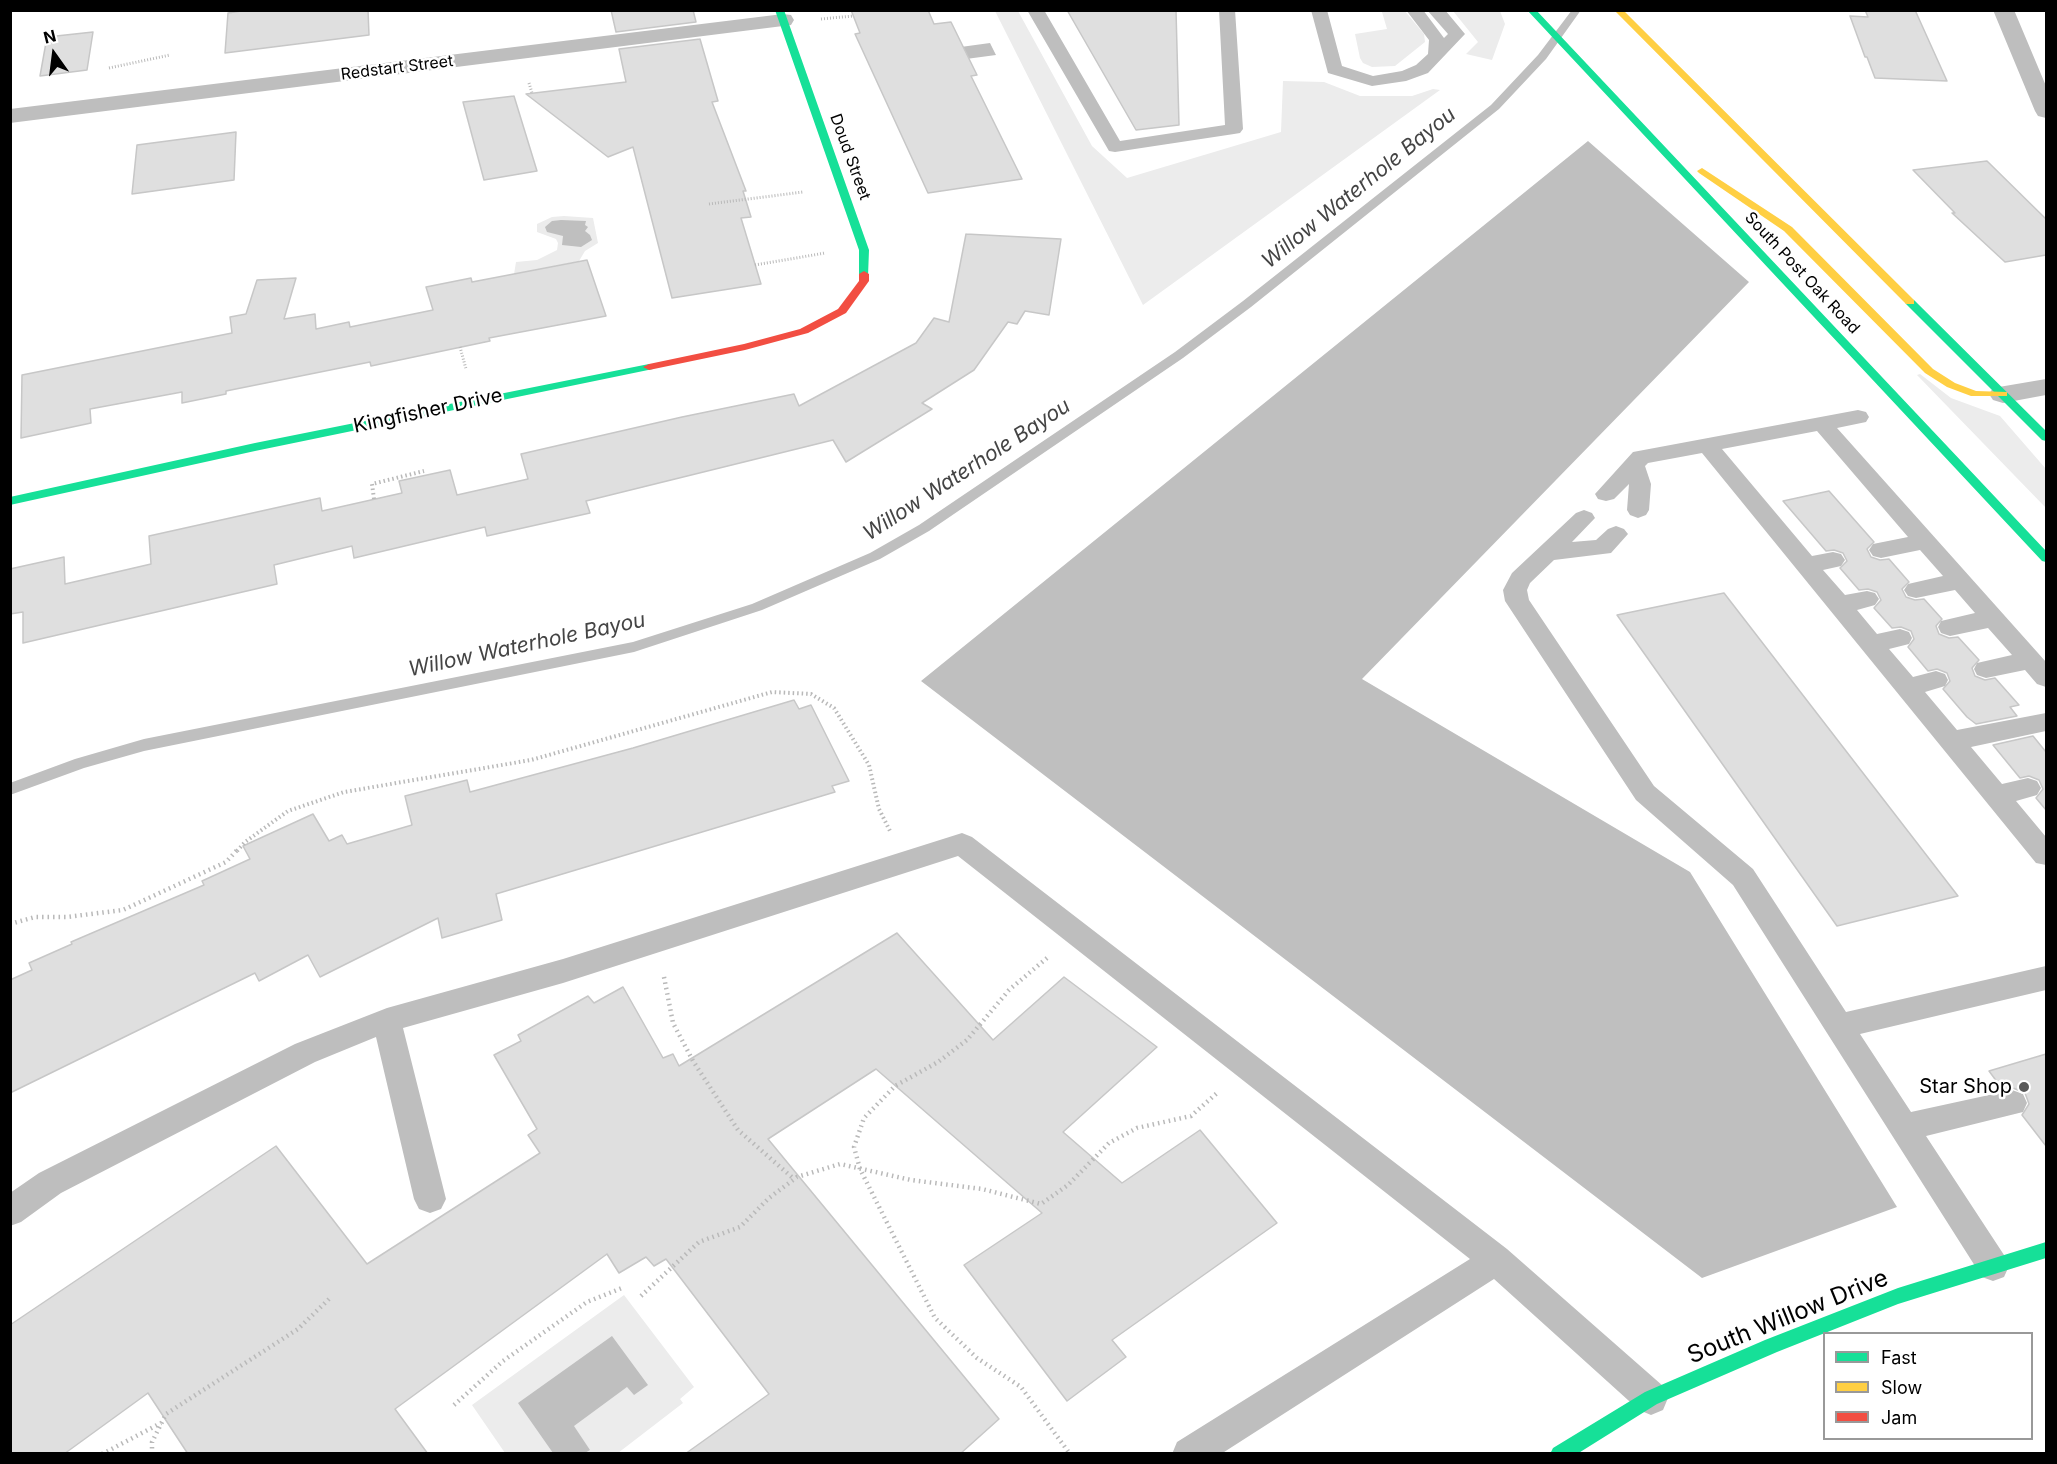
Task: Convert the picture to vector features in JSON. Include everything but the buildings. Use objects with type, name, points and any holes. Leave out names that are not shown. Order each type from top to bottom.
[{"type":"main road","name":"South Post Oak Road","points":[[1531,10],[2046,558]]},
{"type":"main road","points":[[1618,10],[2046,437]]},
{"type":"main road","name":"Doud Street","points":[[781,15],[863,248],[864,281],[842,311]]},
{"type":"main road","points":[[1655,140],[1788,228],[1929,371],[1951,385],[1975,394],[2003,394]]},
{"type":"main road","name":"Kingfisher Drive","points":[[10,501],[255,447],[745,347],[804,331],[842,311]]},
{"type":"main road","name":"South Willow Drive","points":[[1559,1454],[1651,1398],[1771,1346],[1898,1296],[2046,1250]]},
{"type":"street","points":[[2003,10],[2046,111]]},
{"type":"street","name":"Redstart Street","points":[[10,116],[781,15]]},
{"type":"street","points":[[2022,57],[2046,58]]},
{"type":"street","points":[[2003,394],[2046,387]]},
{"type":"lane","points":[[1035,10],[1115,147],[1234,129],[1227,10]]},
{"type":"lane","points":[[1319,10],[1334,69],[1371,81],[1392,79],[1422,69],[1457,34],[1435,10]]},
{"type":"lane","points":[[1414,10],[1437,40],[1437,55]]},
{"type":"lane","points":[[1606,494],[1641,457],[1858,417]]},
{"type":"lane","points":[[1821,423],[2038,669]]},
{"type":"lane","points":[[1707,445],[2046,853]]},
{"type":"lane","points":[[1634,465],[1640,484],[1638,510]]},
{"type":"lane","points":[[1584,518],[1520,579],[1515,590],[1517,601],[1645,793],[1743,877],[1993,1266]]},
{"type":"lane","points":[[1547,553],[1603,547],[1616,534]]},
{"type":"lane","points":[[1881,550],[1925,541]]},
{"type":"lane","points":[[1806,565],[1833,560]]},
{"type":"lane","points":[[1916,590],[1960,581]]},
{"type":"lane","points":[[1839,604],[1867,599]]},
{"type":"lane","points":[[1950,627],[1994,618]]},
{"type":"lane","points":[[1871,644],[1900,638]]},
{"type":"lane","points":[[1986,669],[2038,669]]},
{"type":"lane","points":[[1907,687],[1936,680]]},
{"type":"lane","points":[[1951,741],[2046,722]]},
{"type":"lane","points":[[1996,795],[2028,788]]},
{"type":"lane","points":[[10,1212],[50,1183],[82,1166],[305,1053],[387,1020],[563,971],[962,844],[1496,1260],[1651,1398]]},
{"type":"lane","points":[[1839,1026],[2046,978]]},
{"type":"lane","points":[[387,1020],[430,1199]]},
{"type":"lane","points":[[1904,1127],[2013,1103]]},
{"type":"lane","points":[[1189,1454],[1496,1260]]},
{"type":"path","points":[[108,69],[170,55]]},
{"type":"path","points":[[709,204],[843,187]]},
{"type":"path","points":[[755,265],[863,248]]},
{"type":"path","points":[[374,500],[372,484],[424,471]]},
{"type":"path","points":[[10,924],[35,917],[67,918],[123,910],[226,862],[245,842],[288,811],[344,792],[531,760],[772,692],[811,694],[834,708],[869,765],[879,809],[894,838]]},
{"type":"path","points":[[1070,1454],[1021,1387],[977,1358],[935,1318],[860,1169],[854,1148],[864,1118],[895,1086],[938,1062],[966,1040],[1009,990],[1076,933]]},
{"type":"path","points":[[656,941],[673,1023],[693,1061],[738,1130],[794,1179]]},
{"type":"path","points":[[641,1296],[699,1242],[740,1227],[794,1179],[840,1164],[911,1180],[982,1189],[1041,1204],[1068,1185],[1108,1143],[1137,1128],[1191,1116],[1247,1067]]},
{"type":"path","points":[[454,1405],[503,1361],[587,1302],[622,1288]]},
{"type":"path","points":[[152,1454],[152,1442],[166,1414],[298,1329],[329,1299]]},
{"type":"path","points":[[102,1454],[161,1422]]},
{"type":"shaded area","points":[[1404,10],[1424,34],[1425,42],[1395,66],[1372,67],[1363,63],[1355,34],[1387,29],[1382,12]]},
{"type":"shaded area","points":[[995,11],[1018,11],[1092,146],[1127,178],[1281,132],[1283,81],[1324,82],[1360,96],[1412,96],[1433,89],[1440,90],[1143,305]]},
{"type":"shaded area","points":[[1453,11],[1500,11],[1505,24],[1492,60],[1466,54],[1478,42]]},
{"type":"shaded area","points":[[990,43],[996,55],[951,61],[946,49]]},
{"type":"shaded area","points":[[1588,141],[1749,282],[1362,679],[1690,872],[1897,1207],[1702,1278],[921,681]]},
{"type":"shaded area","points":[[552,217],[593,218],[598,243],[585,251],[579,261],[514,274],[516,262],[537,260],[557,250],[556,239],[537,232],[537,224]]},
{"type":"shaded area","points":[[552,221],[586,221],[585,225],[588,227],[585,231],[592,240],[581,247],[562,245],[563,236],[547,232],[545,227]]},
{"type":"shaded area","points":[[1920,374],[1951,398],[2000,416],[2046,469],[2046,508],[1917,375]]},
{"type":"shaded area","points":[[624,1295],[694,1387],[680,1399],[683,1403],[618,1453],[505,1453],[472,1405]]},
{"type":"shaded area","points":[[612,1336],[648,1385],[634,1395],[627,1387],[574,1426],[590,1450],[585,1453],[553,1453],[518,1403]]},
{"type":"waterway","name":"Willow Waterhole Bayou","points":[[10,789],[80,763],[144,745],[634,647],[757,607],[875,556],[924,528],[1179,355],[1247,304],[1495,107],[1542,57],[1577,10]]},
{"type":"traffic: fast","points":[[779,10],[864,250],[864,274]]},
{"type":"traffic: fast","points":[[1531,10],[2046,558]]},
{"type":"traffic: fast","points":[[1910,302],[2046,437]]},
{"type":"traffic: fast","points":[[10,501],[255,447],[649,367]]},
{"type":"traffic: fast","points":[[1559,1454],[1651,1398],[1771,1346],[1898,1296],[2046,1250]]},
{"type":"traffic: slow","points":[[1618,10],[1910,302]]},
{"type":"traffic: slow","points":[[1702,171],[1788,229],[1929,371],[1951,385],[1975,394],[2003,394]]},
{"type":"traffic: jam","points":[[649,367],[745,347],[804,331],[842,311],[864,281],[864,274]]},
{"type":"place","name":"Star Shop","points":[[2024,1087]]}]
